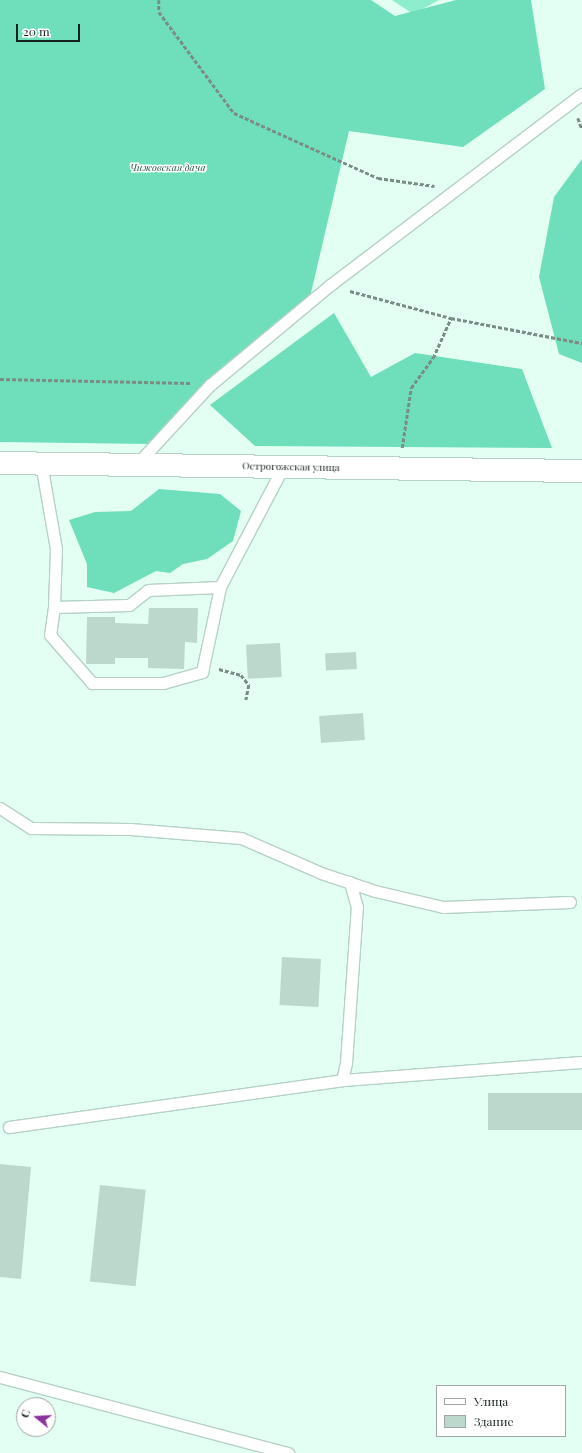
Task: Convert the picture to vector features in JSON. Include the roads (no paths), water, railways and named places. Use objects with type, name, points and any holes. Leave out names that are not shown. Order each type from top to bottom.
[{"type":"street","name":"Острогожская улица","points":[[0,463],[582,471]]},
{"type":"lane","points":[[136,464],[210,385],[330,285],[582,94]]},
{"type":"lane","points":[[41,463],[56,549],[54,607],[50,636],[92,683],[163,683],[202,672],[220,587],[283,467]]},
{"type":"lane","points":[[54,607],[129,605],[148,590],[220,587]]},
{"type":"lane","points":[[0,808],[31,828],[130,829],[240,838],[350,882],[443,907],[570,902]]},
{"type":"lane","points":[[342,1080],[346,1063],[357,907],[350,882]]},
{"type":"lane","points":[[10,1127],[342,1080],[582,1062]]},
{"type":"lane","points":[[0,1377],[288,1453]]},
{"type":"park label","name":"Чижовская дача","points":[[168,168]]}]
